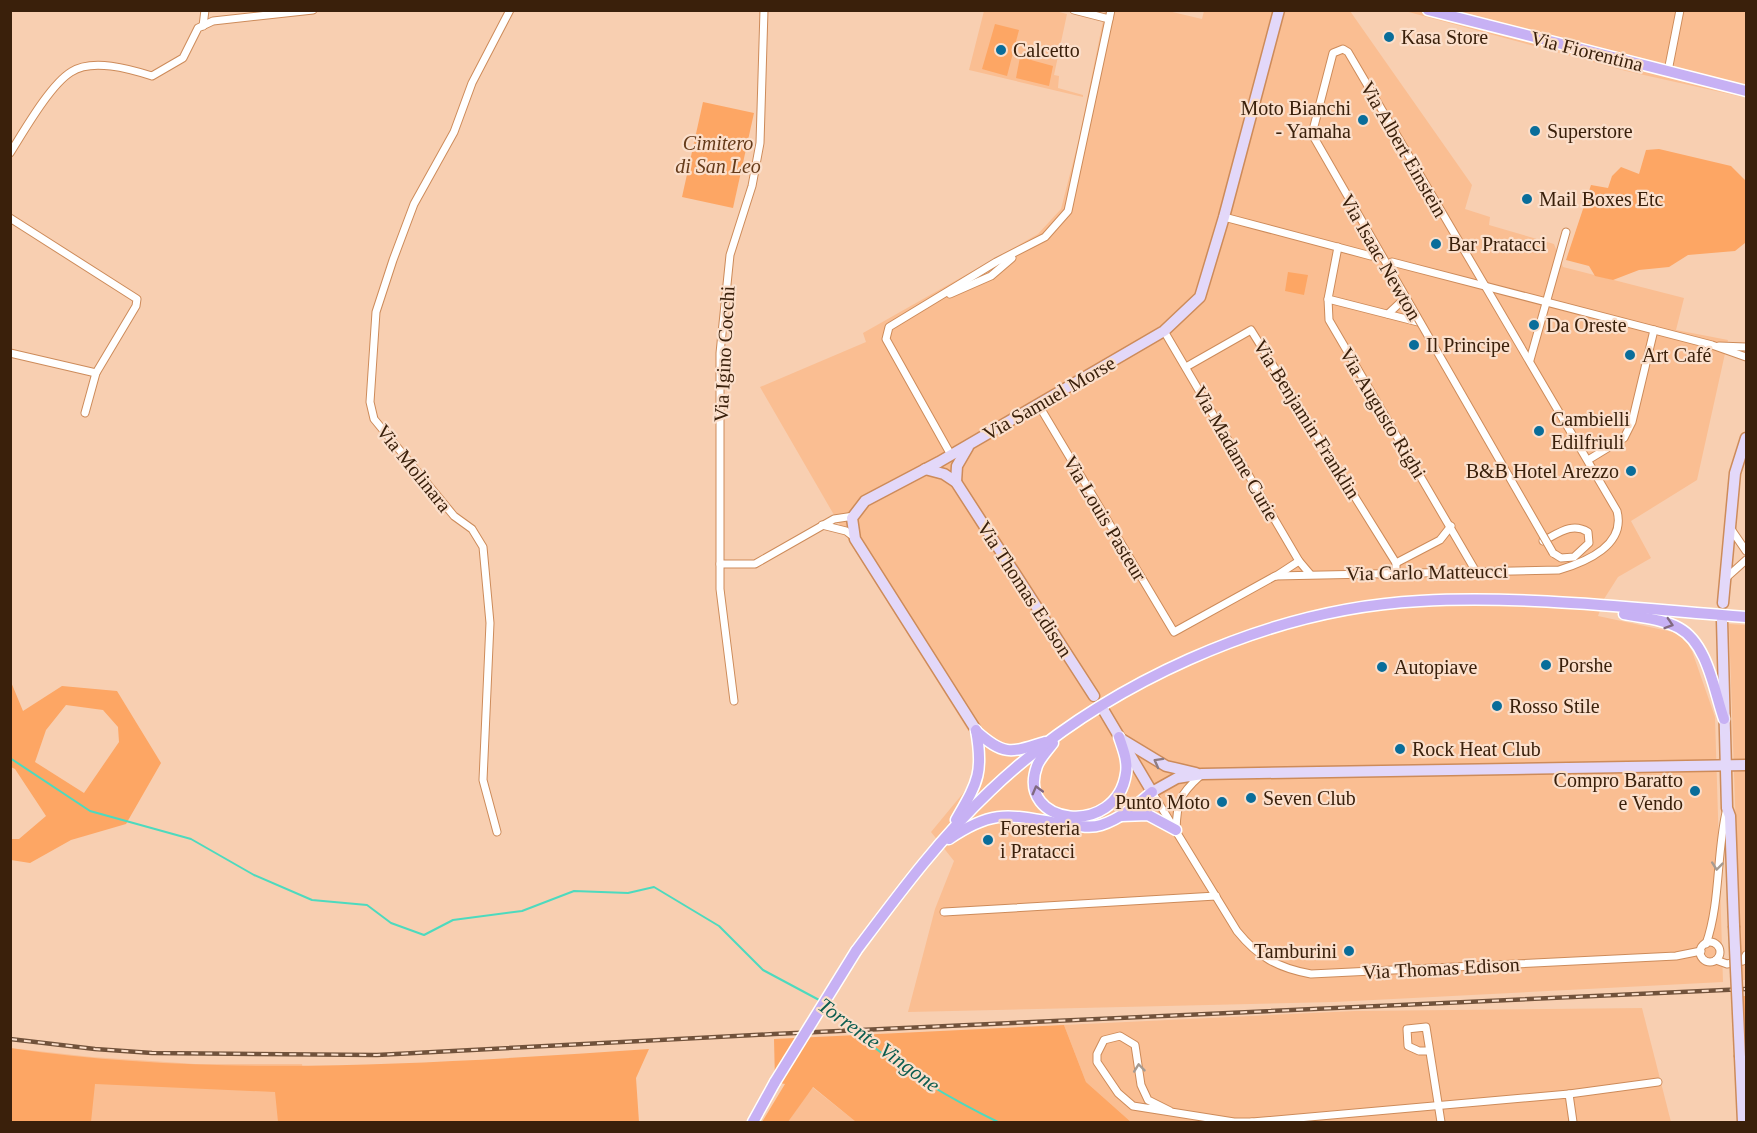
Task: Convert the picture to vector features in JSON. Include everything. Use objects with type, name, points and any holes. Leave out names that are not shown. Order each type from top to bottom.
[{"type":"main road","name":"Via Fiorentina","points":[[1428,10],[1746,91]]},
{"type":"main road","points":[[948,833],[991,790],[1049,741],[1108,701],[1204,652],[1276,628],[1350,608],[1420,601],[1508,601],[1746,617]]},
{"type":"main road","points":[[1592,607],[1664,622],[1690,635],[1703,657],[1724,719]]},
{"type":"main road","points":[[976,730],[995,748],[1017,751],[1049,741]]},
{"type":"main road","points":[[753,1122],[856,951],[948,833],[977,780],[981,758],[976,730]]},
{"type":"main road","points":[[1060,733],[1037,765],[1036,792],[1041,801],[1055,814],[1076,818],[1102,817],[1150,794]]},
{"type":"main road","points":[[1076,818],[1094,815],[1105,808],[1116,798],[1123,786],[1126,760],[1119,737]]},
{"type":"main road","points":[[939,846],[972,824],[994,816],[1091,827],[1121,816],[1150,794]]},
{"type":"main road","points":[[1121,816],[1148,815],[1176,830]]},
{"type":"street","points":[[203,26],[205,10]]},
{"type":"street","points":[[10,153],[38,109],[71,71],[95,65],[152,76],[183,58],[198,28],[213,21],[313,10]]},
{"type":"street","name":"Via Molinara","points":[[497,832],[483,780],[490,623],[483,547],[472,529],[454,516],[374,419],[370,402],[376,312],[393,260],[414,204],[454,132],[472,83],[510,10]]},
{"type":"street","name":"Via Igino Cocchi","points":[[734,702],[720,589],[720,353],[730,255],[752,186],[760,143],[764,10]]},
{"type":"street","points":[[1074,10],[1109,19]]},
{"type":"street","points":[[957,466],[945,458],[886,339],[889,327],[934,301],[991,276],[1017,254],[1044,237],[1068,211],[1111,10]]},
{"type":"street","name":"Via Samuel Morse","points":[[853,520],[865,501],[926,469],[1164,331],[1200,297],[1224,217],[1279,10]]},
{"type":"street","points":[[1668,71],[1680,10]]},
{"type":"street","name":"Via Albert Einstein","points":[[1331,58],[1336,50],[1342,49],[1348,52],[1617,511],[1620,522],[1617,535],[1608,546],[1578,565]]},
{"type":"street","name":"Via Isaac Newton","points":[[1331,58],[1312,134],[1404,299],[1418,322],[1553,553],[1561,558],[1574,556],[1590,543],[1588,532],[1581,527],[1570,527],[1552,536],[1543,541]]},
{"type":"street","points":[[1224,217],[1371,256]]},
{"type":"street","points":[[10,218],[137,299],[136,306],[96,373],[85,413]]},
{"type":"street","points":[[1530,360],[1566,232]]},
{"type":"street","name":"Via Augusto Righi","points":[[1338,247],[1328,299],[1329,320],[1476,570]]},
{"type":"street","points":[[1392,261],[1712,345],[1746,357]]},
{"type":"street","points":[[1328,299],[1418,322]]},
{"type":"street","points":[[1388,315],[1404,299]]},
{"type":"street","name":"Via Benjamin Franklin","points":[[1186,367],[1251,330],[1396,563]]},
{"type":"street","points":[[1588,460],[1624,438],[1632,422],[1654,330]]},
{"type":"street","name":"Via Madame Curie","points":[[1164,331],[1299,561],[1310,574]]},
{"type":"street","points":[[1712,345],[1746,345]]},
{"type":"street","points":[[10,353],[96,373]]},
{"type":"street","points":[[1736,355],[1746,365]]},
{"type":"street","name":"Via Louis Pasteur","points":[[1038,404],[1174,632]]},
{"type":"street","points":[[1723,603],[1735,473],[1746,438]]},
{"type":"street","points":[[956,482],[957,466],[962,453],[971,443]]},
{"type":"street","points":[[944,474],[945,458]]},
{"type":"street","points":[[926,469],[944,474],[956,482]]},
{"type":"street","name":"Via Thomas Edison","points":[[956,482],[1094,696]]},
{"type":"street","points":[[720,564],[755,564],[865,501]]},
{"type":"street","points":[[834,519],[853,520]]},
{"type":"street","points":[[822,525],[853,520]]},
{"type":"street","points":[[853,520],[855,537],[976,730]]},
{"type":"street","points":[[822,525],[836,527],[855,537]]},
{"type":"street","points":[[1396,573],[1396,563],[1440,540],[1451,526]]},
{"type":"street","points":[[1727,553],[1746,551],[1729,527]]},
{"type":"street","points":[[1727,553],[1737,559],[1746,560]]},
{"type":"street","points":[[1725,580],[1737,566],[1746,560]]},
{"type":"street","name":"Via Carlo Matteucci","points":[[1174,632],[1299,561]]},
{"type":"street","name":"Via Carlo Matteucci","points":[[1275,576],[1559,570],[1578,565]]},
{"type":"street","points":[[1704,959],[1701,951],[1706,944],[1710,927],[1721,830],[1727,808],[1722,620]]},
{"type":"street","name":"Via Thomas Edison","points":[[1104,711],[1150,794],[1176,830],[1216,896],[1251,949],[1267,961],[1287,969],[1311,974],[1676,956],[1701,951]]},
{"type":"street","points":[[1119,737],[1166,766],[1202,774]]},
{"type":"street","points":[[1150,794],[1177,778],[1202,774],[1746,765]]},
{"type":"street","points":[[1176,830],[1176,807],[1183,791],[1202,774]]},
{"type":"street","points":[[1727,808],[1730,816],[1743,1122]]},
{"type":"street","points":[[944,912],[1216,896]]},
{"type":"street","points":[[1706,944],[1715,944],[1718,957]]},
{"type":"street","points":[[1676,956],[1704,959],[1718,957],[1734,964],[1743,961],[1746,954]]},
{"type":"street","points":[[1170,1111],[1148,1100],[1141,1085],[1135,1046],[1120,1036],[1104,1040],[1097,1054],[1097,1062],[1118,1093],[1133,1106],[1234,1122],[1514,1101],[1658,1082]]},
{"type":"street","points":[[1428,1051],[1441,1122]]},
{"type":"street","points":[[1569,1094],[1573,1122]]},
{"type":"shaded area","points":[[1051,10],[1067,14],[1054,75],[1059,76],[1058,88],[1083,95],[1083,97],[969,70],[984,11]]},
{"type":"shaded area","points":[[1105,11],[1168,11],[1202,19],[1204,11],[1350,11],[1472,185],[1465,209],[1490,217],[1489,225],[1554,244],[1563,267],[1684,298],[1676,330],[1728,340],[1697,480],[1631,521],[1651,558],[1618,577],[1604,599],[1598,616],[1682,634],[1692,651],[1715,717],[1723,982],[1334,1002],[908,1012],[935,909],[954,861],[931,832],[969,786],[976,755],[971,735],[852,546],[760,387],[866,342],[863,333],[1038,234],[1061,209],[1079,139]]},
{"type":"shaded area","points":[[1405,11],[1746,11],[1746,87],[1743,97],[1626,71]]},
{"type":"shaded area","points":[[1729,624],[1746,625],[1746,980],[1741,980]]},
{"type":"shaded area","points":[[1642,1008],[1671,1122],[1131,1122],[1086,1082],[1064,1025],[1355,1011]]},
{"type":"shaded area","points":[[10,1048],[92,1057],[195,1064],[302,1064],[309,1122],[11,1122]]},
{"type":"shaded area","points":[[812,1087],[856,1122],[788,1122]]},
{"type":"green space","name":"Calcetto","points":[[995,24],[1019,30],[1007,76],[982,69]]},
{"type":"green space","points":[[1020,57],[1053,66],[1049,86],[1016,78]]},
{"type":"green space","name":"Cimitero di San Leo","points":[[703,102],[754,113],[733,208],[682,197]]},
{"type":"green space","points":[[1659,149],[1731,166],[1746,181],[1745,243],[1735,251],[1688,255],[1669,267],[1639,270],[1613,280],[1595,276],[1589,266],[1566,260],[1591,185],[1608,188],[1612,176],[1621,167],[1639,174],[1646,150]]},
{"type":"green space","points":[[1288,272],[1308,275],[1304,295],[1285,291]]},
{"type":"green space","points":[[11,682],[23,711],[62,686],[117,691],[161,763],[126,824],[71,840],[30,863],[11,860],[11,839],[19,839],[46,816],[15,769],[11,767]],"holes":[[[66,705],[103,710],[118,727],[119,742],[84,793],[35,762],[46,730]]]},
{"type":"green space","points":[[1743,996],[1746,996],[1746,1088]]},
{"type":"green space","points":[[1064,1025],[1086,1082],[1131,1122],[856,1122],[813,1087],[788,1122],[762,1122],[785,1084],[775,1082],[774,1039]]},
{"type":"green space","points":[[10,1048],[89,1058],[249,1066],[410,1063],[649,1049],[636,1078],[639,1122],[278,1122],[275,1092],[95,1084],[91,1122],[11,1122]]},
{"type":"waterway","name":"Torrente Vingone","points":[[10,758],[90,811],[191,839],[254,875],[312,900],[367,905],[391,923],[424,935],[453,920],[522,911],[574,891],[628,893],[654,887],[719,926],[763,970],[821,1001]]},
{"type":"waterway","name":"Torrente Vingone","points":[[826,1004],[838,1012],[867,1042],[914,1075],[998,1122]]},
{"type":"railway","points":[[10,1039],[152,1053],[377,1055],[774,1034],[1746,989]]},
{"type":"place","name":"Kasa Store","points":[[1389,37]]},
{"type":"place","name":"Calcetto","points":[[1001,50]]},
{"type":"place","name":"Moto Bianchi - Yamaha","points":[[1363,120]]},
{"type":"place","name":"Superstore","points":[[1535,131]]},
{"type":"place","name":"Mail Boxes Etc","points":[[1527,199]]},
{"type":"place","name":"Bar Pratacci","points":[[1436,244]]},
{"type":"place","name":"Da Oreste","points":[[1534,325]]},
{"type":"place","name":"Il Principe","points":[[1414,345]]},
{"type":"place","name":"Art Café","points":[[1630,355]]},
{"type":"place","name":"Cambielli Edilfriuli","points":[[1539,431]]},
{"type":"place","name":"B&B Hotel Arezzo","points":[[1631,471]]},
{"type":"place","name":"Porshe","points":[[1546,665]]},
{"type":"place","name":"Autopiave","points":[[1382,667]]},
{"type":"place","name":"Rosso Stile","points":[[1497,706]]},
{"type":"place","name":"Rock Heat Club","points":[[1400,749]]},
{"type":"place","name":"Compro Baratto e Vendo","points":[[1695,791]]},
{"type":"place","name":"Seven Club","points":[[1251,798]]},
{"type":"place","name":"Punto Moto","points":[[1222,802]]},
{"type":"place","name":"Foresteria i Pratacci","points":[[988,840]]},
{"type":"place","name":"Tamburini","points":[[1349,951]]}]
